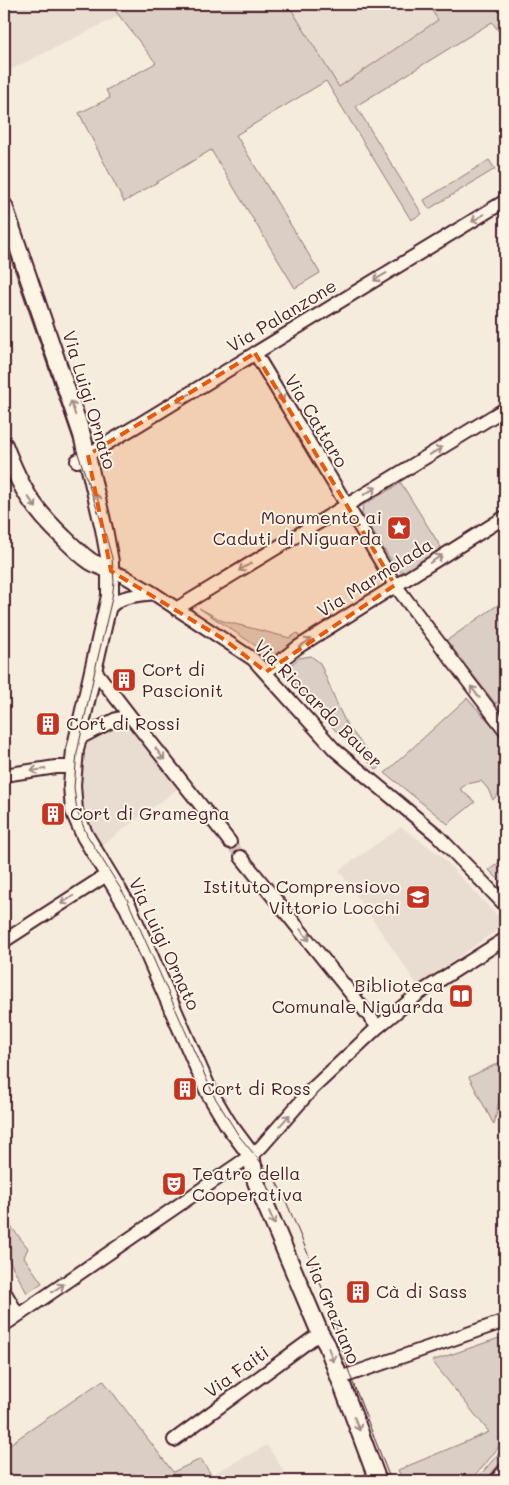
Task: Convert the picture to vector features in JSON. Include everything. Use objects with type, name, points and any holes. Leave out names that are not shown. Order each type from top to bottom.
[{"type":"main road","name":"Via Luigi Ornato","points":[[4,206],[68,390],[83,458],[107,546],[111,571],[107,612],[76,740],[72,801],[84,836],[128,907],[209,1092],[228,1124],[251,1155]]},
{"type":"main road","points":[[4,445],[26,495],[38,511],[80,553],[111,571]]},
{"type":"main road","name":"Via Graziano","points":[[251,1155],[256,1182],[320,1333],[327,1345],[378,1481]]},
{"type":"street","name":"Via Palanzone","points":[[83,458],[505,201]]},
{"type":"street","name":"Via Cattaro","points":[[255,354],[395,585],[505,730]]},
{"type":"street","points":[[176,608],[505,410]]},
{"type":"street","name":"Via Marmolada","points":[[266,672],[298,647],[505,517]]},
{"type":"street","name":"Via Riccardo Bauer","points":[[111,571],[124,576],[153,593],[253,659],[335,750],[436,835],[505,906]]},
{"type":"street","points":[[107,612],[111,606],[124,598],[153,593]]},
{"type":"street","points":[[93,668],[230,842]]},
{"type":"street","points":[[76,740],[116,719],[130,716]]},
{"type":"street","points":[[4,775],[56,767],[73,767]]},
{"type":"street","points":[[241,857],[378,1027]]},
{"type":"street","points":[[4,941],[108,874]]},
{"type":"street","points":[[4,1325],[251,1155],[261,1147],[312,1089],[378,1027],[418,994],[505,939]]},
{"type":"street","points":[[4,1291],[18,1315]]},
{"type":"street","points":[[340,1378],[505,1321]]},
{"type":"street","name":"Via Faiti","points":[[174,1440],[320,1333]]},
{"type":"street","points":[[496,1481],[505,1470]]},
{"type":"highlighted area","points":[[255,353],[395,585],[266,672],[225,640],[111,571],[88,455]]},
{"type":"shaded area","points":[[4,4],[110,4],[119,16],[4,73]]},
{"type":"shaded area","points":[[110,4],[288,4],[339,87],[438,20],[428,4],[505,4],[505,40],[492,22],[356,106],[422,214],[411,220],[326,81],[236,135],[320,273],[295,288],[211,150],[124,202],[79,113],[110,98],[106,90],[156,63]]},
{"type":"shaded area","points":[[288,4],[428,4],[439,20],[339,88]]},
{"type":"shaded area","points":[[489,160],[495,169],[429,209],[424,200]]},
{"type":"shaded area","points":[[401,483],[442,549],[405,572],[397,570],[362,514],[363,505]]},
{"type":"shaded area","points":[[499,604],[505,621],[505,692],[496,704],[446,641]]},
{"type":"shaded area","points":[[199,608],[223,621],[290,638],[297,633],[301,639],[270,657]]},
{"type":"shaded area","points":[[311,656],[320,663],[347,725],[380,767],[377,770],[335,730],[284,671],[299,658]]},
{"type":"shaded area","points":[[467,698],[505,739],[505,786],[493,800],[488,789],[481,781],[467,784],[460,789],[475,802],[448,824],[385,773]]},
{"type":"shaded area","points":[[129,719],[183,785],[97,849],[78,809],[81,740]]},
{"type":"shaded area","name":"Istituto Comprensiovo Vittorio Locchi","points":[[401,827],[440,855],[505,924],[418,986],[339,870]]},
{"type":"shaded area","points":[[505,858],[505,886],[489,870]]},
{"type":"shaded area","points":[[505,1060],[505,1082],[494,1125],[469,1077]]},
{"type":"shaded area","points":[[4,1218],[28,1248],[24,1257],[42,1283],[27,1293],[4,1251]]},
{"type":"shaded area","points":[[505,1336],[505,1439],[482,1468],[468,1481],[403,1481],[398,1470],[489,1432],[432,1361]]},
{"type":"shaded area","points":[[103,1380],[173,1472],[201,1459],[215,1481],[4,1481],[4,1448]]},
{"type":"shaded area","points":[[267,1445],[290,1481],[215,1481],[211,1475]]},
{"type":"shaded area","points":[[505,1446],[505,1457],[485,1481],[475,1481]]},
{"type":"shaded area","points":[[349,1471],[355,1481],[332,1481]]},
{"type":"tunnel","points":[[230,842],[241,857]]},
{"type":"tram line","points":[[4,239],[104,529],[112,558],[114,582],[112,598],[77,753],[74,787],[77,811],[87,835],[127,899],[214,1096],[239,1136],[274,1178],[283,1194],[328,1302],[350,1375],[391,1481]]},
{"type":"place","name":"Monumento ai Caduti di Niguarda","points":[[399,528]]},
{"type":"place","name":"Cort di Pascionit","points":[[124,680]]},
{"type":"place","name":"Cort di Rossi","points":[[48,724]]},
{"type":"place","name":"Cort di Gramegna","points":[[53,814]]},
{"type":"place","name":"Istituto Comprensiovo Vittorio Locchi","points":[[418,897]]},
{"type":"place","name":"Biblioteca Comunale Niguarda","points":[[461,996]]},
{"type":"place","name":"Cort di Ross","points":[[185,1089]]},
{"type":"place","name":"Teatro della Cooperativa","points":[[174,1184]]},
{"type":"place","name":"Cà di Sass","points":[[358,1292]]}]
